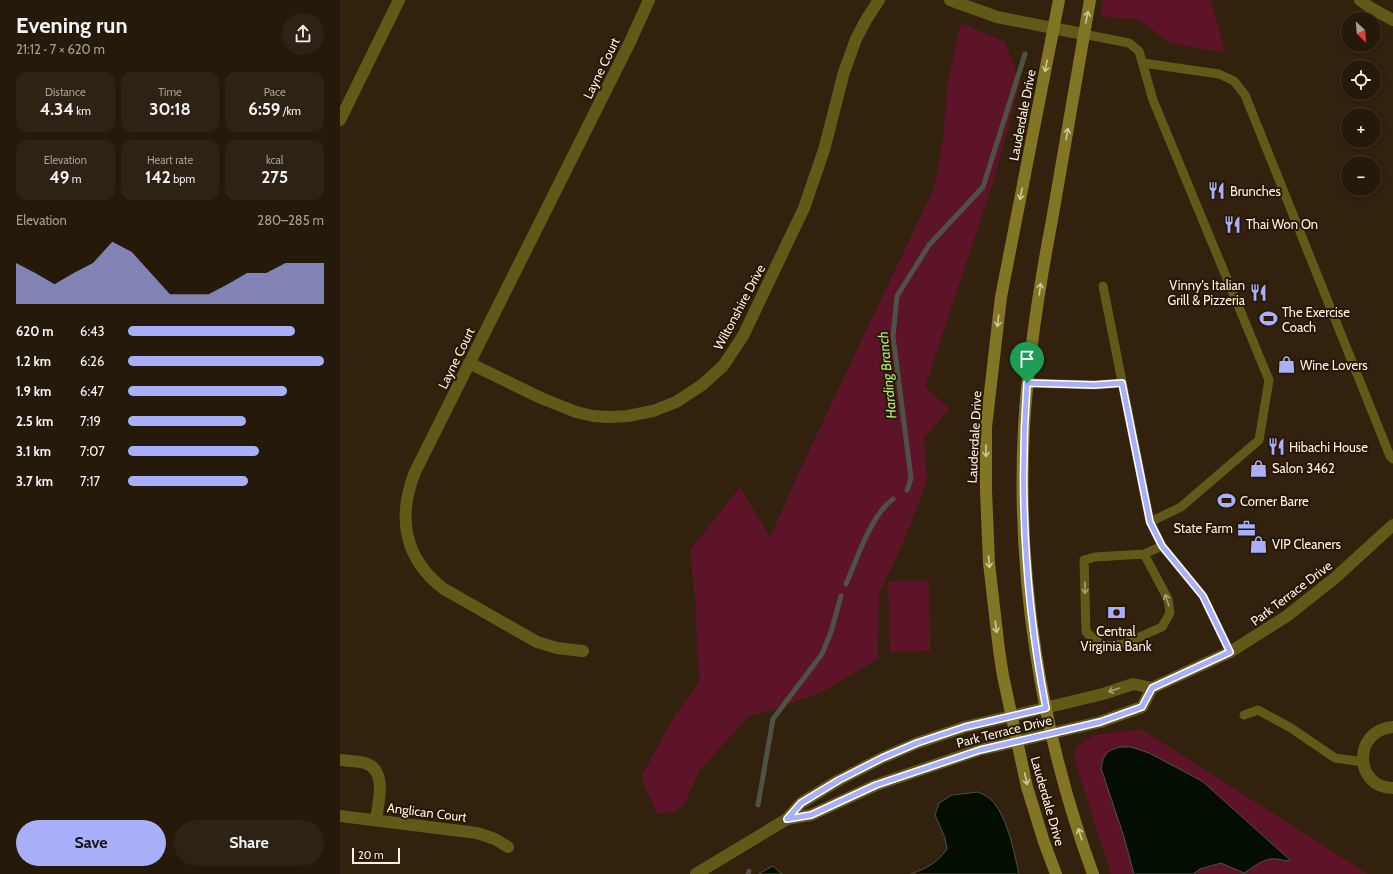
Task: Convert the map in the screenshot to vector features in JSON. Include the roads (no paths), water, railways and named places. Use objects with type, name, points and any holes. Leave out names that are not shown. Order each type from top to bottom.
[{"type":"main road","name":"Lauderdale Drive","points":[[1056,874],[1044,842],[1027,787],[999,650],[986,525],[986,427],[1000,297],[1059,0]]},
{"type":"main road","name":"Lauderdale Drive","points":[[1090,0],[1045,253],[1027,383],[1023,476],[1027,576],[1033,632],[1046,708],[1051,733],[1070,804],[1093,874]]},
{"type":"street","points":[[341,115],[399,0]]},
{"type":"street","name":"Layne Court","points":[[583,651],[557,648],[537,642],[444,589],[425,572],[409,544],[405,516],[409,487],[418,465],[630,42],[649,0]]},
{"type":"street","name":"Wiltonshire Drive","points":[[469,363],[541,398],[576,412],[593,416],[628,416],[653,411],[676,402],[702,385],[723,366],[743,336],[804,208],[824,150],[844,72],[856,40],[866,20],[879,0]]},
{"type":"street","points":[[950,0],[997,17],[1084,34]]},
{"type":"street","points":[[1360,0],[1393,20]]},
{"type":"street","name":"Park Terrace Drive","points":[[696,874],[787,819],[801,803],[839,780],[882,758],[917,743],[965,727],[1103,694],[1133,684],[1152,688],[1230,652],[1287,616],[1336,577],[1393,525]]},
{"type":"street","name":"Park Terrace Drive","points":[[787,819],[811,815],[876,785],[980,750],[1115,718],[1142,707],[1152,688]]},
{"type":"street","points":[[1393,727],[1382,729],[1373,734],[1366,743],[1363,752],[1363,762],[1366,771],[1372,779],[1380,785],[1393,788]]},
{"type":"street","points":[[340,760],[366,764],[374,768],[378,775],[380,784],[376,820]]},
{"type":"street","name":"Anglican Court","points":[[340,816],[477,833],[495,839],[508,847]]},
{"type":"lane","points":[[1084,34],[1129,43],[1139,52],[1153,100],[1269,380],[1259,440],[1181,507],[1150,522]]},
{"type":"lane","points":[[1143,63],[1219,74],[1234,81],[1245,95],[1390,456],[1393,458]]},
{"type":"lane","points":[[1102,286],[1150,522],[1162,546],[1203,596],[1230,652]]},
{"type":"lane","points":[[1027,383],[1094,385],[1122,383]]},
{"type":"lane","points":[[1144,554],[1168,599],[1170,613],[1162,627],[1124,644],[1105,646],[1094,640],[1086,632],[1084,560],[1095,557],[1144,554],[1162,546]]},
{"type":"lane","points":[[1244,715],[1258,710],[1291,728],[1335,758],[1363,762]]},
{"type":"waterway","name":"Harding Branch","points":[[907,490],[911,478],[893,336],[897,296],[929,245],[983,187],[1025,54]]},
{"type":"waterway","name":"Harding Branch","points":[[846,584],[871,526],[885,506],[893,499]]},
{"type":"waterway","name":"Harding Branch","points":[[758,805],[773,719],[822,654],[831,632],[841,596]]},
{"type":"place","name":"Brunches","points":[[1217,191]]},
{"type":"place","name":"Thai Won On","points":[[1233,224]]},
{"type":"place","name":"Vinny's Italian Grill & Pizzeria","points":[[1258,292]]},
{"type":"place","name":"The Exercise Coach","points":[[1269,319]]},
{"type":"place","name":"Wine Lovers","points":[[1287,365]]},
{"type":"place","name":"Hibachi House","points":[[1276,447]]},
{"type":"place","name":"Salon 3462","points":[[1259,468]]},
{"type":"place","name":"Corner Barre","points":[[1227,501]]},
{"type":"place","name":"State Farm","points":[[1246,528]]},
{"type":"place","name":"VIP Cleaners","points":[[1259,544]]},
{"type":"place","name":"Central Virginia Bank","points":[[1116,612]]}]
